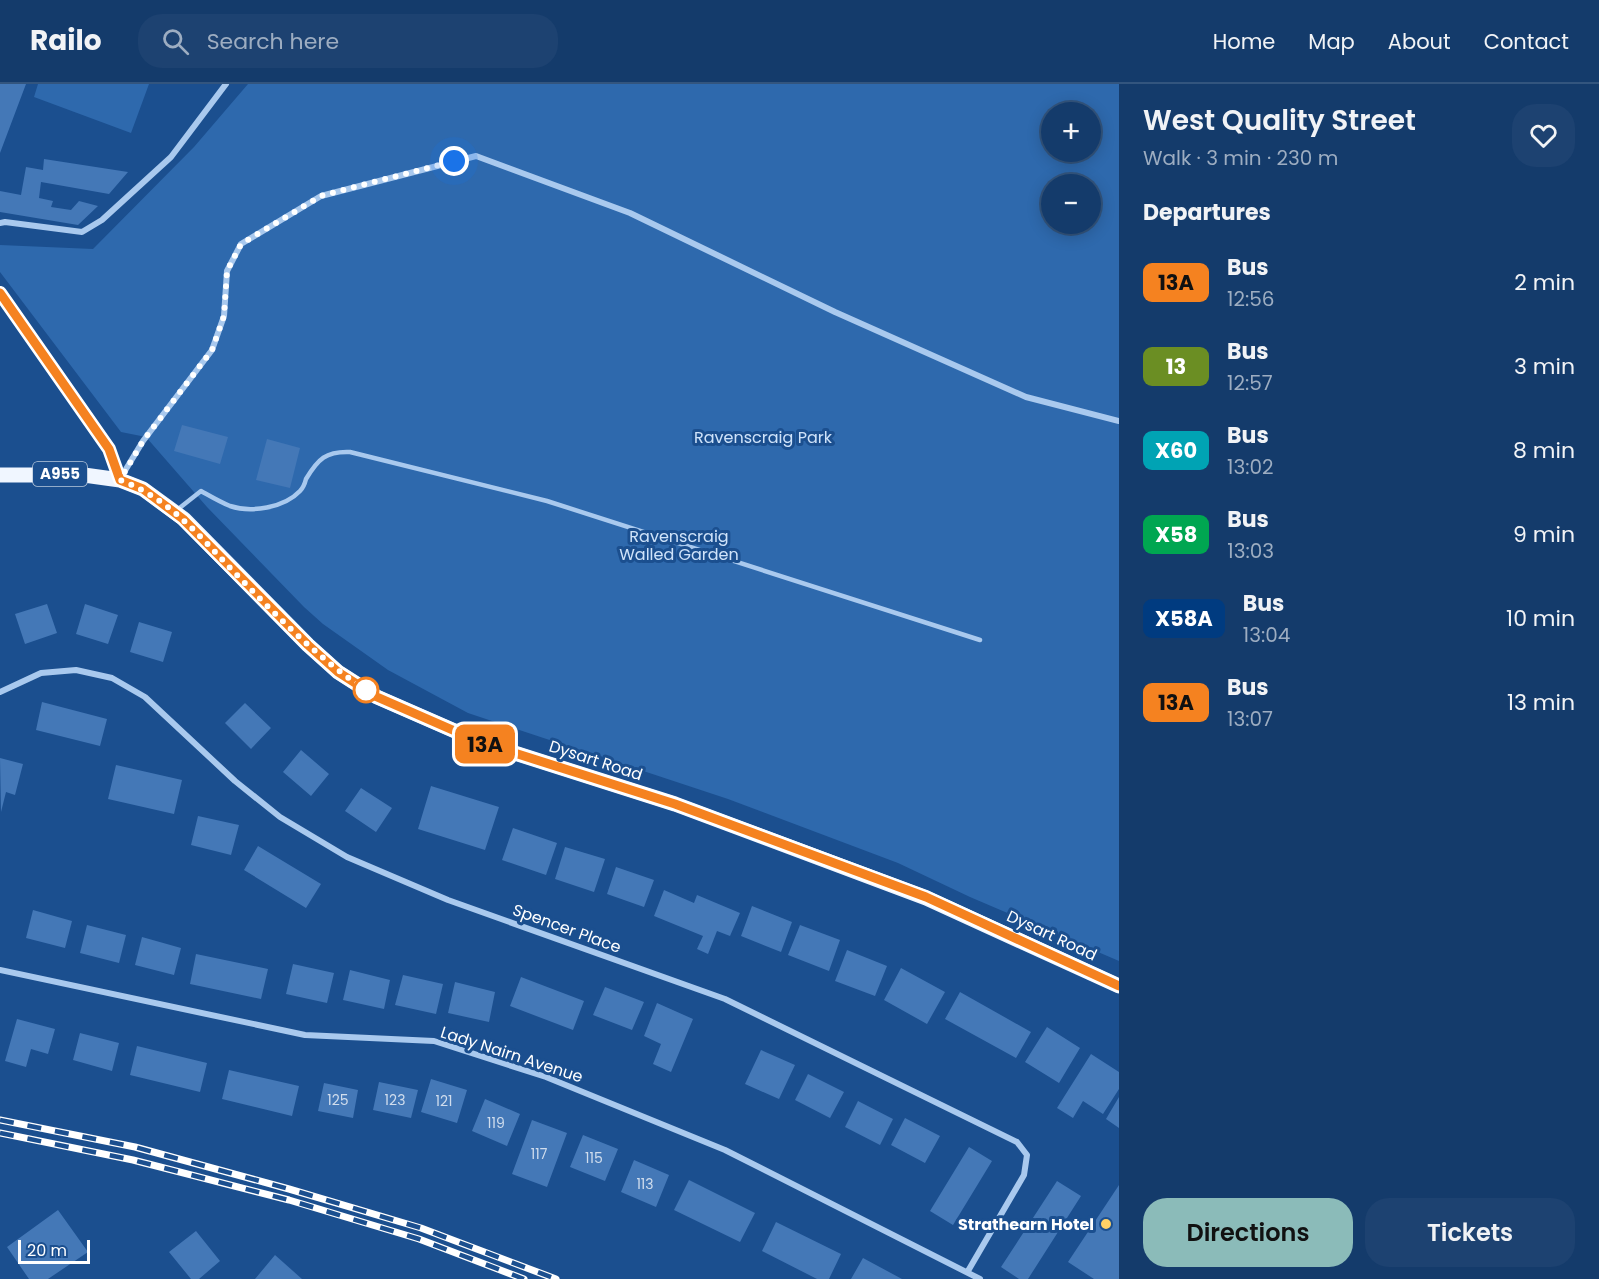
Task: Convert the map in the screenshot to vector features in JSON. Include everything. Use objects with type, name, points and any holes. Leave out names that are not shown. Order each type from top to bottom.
[{"type":"main road","name":"A955","points":[[0,475],[84,475],[120,480]]},
{"type":"main road","name":"Dysart Road","points":[[120,480],[143,489],[175,512],[308,645],[338,672],[377,697],[480,742],[675,804],[926,897],[1119,986]]},
{"type":"street","points":[[0,223],[82,232],[102,220],[171,157],[226,84]]},
{"type":"street","points":[[120,480],[143,441],[212,350],[224,316],[227,271],[241,244],[321,196],[477,156],[630,213],[835,312],[1026,397],[1119,422]]},
{"type":"street","points":[[0,293],[109,449],[120,480]]},
{"type":"street","name":"Spencer Place","points":[[0,692],[41,674],[76,670],[112,678],[145,698],[235,781],[280,818],[347,857],[448,900],[725,999],[1017,1142],[1027,1155],[1024,1175],[968,1271]]},
{"type":"street","name":"Lady Nairn Avenue","points":[[0,970],[305,1035],[434,1041],[546,1077],[725,1150],[980,1279]]},
{"type":"lane","points":[[175,512],[201,491],[231,506],[261,509],[282,503],[300,491],[312,469],[322,458],[334,452],[350,452],[547,501],[980,640]]},
{"type":"green space","points":[[38,84],[149,84],[131,133],[34,97]]},
{"type":"green space","name":"Ravenscraig Park","points":[[248,84],[1119,84],[1119,961],[970,897],[898,863],[728,799],[468,713],[388,670],[323,624],[304,607],[207,507],[146,437],[121,432],[0,272],[0,245],[93,249],[194,147]]},
{"type":"building","points":[[0,84],[26,84],[0,153]]},
{"type":"building","points":[[44,159],[128,172],[109,194],[41,182],[39,198],[53,201],[51,207],[71,210],[79,201],[98,206],[78,225],[0,212],[0,191],[21,195],[26,167],[43,170]]},
{"type":"building","points":[[182,425],[228,437],[220,464],[174,451]]},
{"type":"building","points":[[267,439],[300,448],[290,488],[256,480]]},
{"type":"building","points":[[47,604],[57,633],[25,644],[15,614]]},
{"type":"building","points":[[85,604],[118,615],[108,644],[76,634]]},
{"type":"building","points":[[139,622],[172,632],[163,662],[130,652]]},
{"type":"building","points":[[42,702],[107,719],[100,746],[36,730]]},
{"type":"building","points":[[245,703],[271,728],[251,749],[225,723]]},
{"type":"building","points":[[301,750],[329,774],[311,796],[283,772]]},
{"type":"building","points":[[0,758],[23,764],[15,795],[6,792],[1,812]]},
{"type":"building","points":[[116,765],[182,780],[174,814],[108,799]]},
{"type":"building","points":[[431,786],[499,807],[485,850],[418,829]]},
{"type":"building","points":[[361,788],[392,808],[376,832],[345,811]]},
{"type":"building","points":[[198,816],[239,825],[231,855],[191,845]]},
{"type":"building","points":[[513,828],[557,843],[546,875],[502,860]]},
{"type":"building","points":[[258,846],[321,884],[306,908],[244,870]]},
{"type":"building","points":[[565,847],[605,859],[594,892],[555,879]]},
{"type":"building","points":[[616,867],[654,880],[644,907],[607,894]]},
{"type":"building","points":[[664,890],[694,903],[697,895],[740,913],[730,936],[717,931],[708,954],[697,949],[703,936],[654,916]]},
{"type":"building","points":[[752,906],[792,922],[781,952],[741,936]]},
{"type":"building","points":[[33,910],[72,921],[65,948],[26,938]]},
{"type":"building","points":[[87,925],[126,935],[119,963],[80,953]]},
{"type":"building","points":[[800,925],[840,940],[829,971],[788,955]]},
{"type":"building","points":[[142,937],[181,948],[174,975],[135,965]]},
{"type":"building","points":[[847,950],[887,966],[875,996],[835,981]]},
{"type":"building","points":[[196,954],[268,969],[261,999],[190,984]]},
{"type":"building","points":[[293,964],[334,973],[327,1003],[286,994]]},
{"type":"building","points":[[901,968],[945,992],[927,1024],[884,1000]]},
{"type":"building","points":[[350,970],[390,980],[384,1009],[343,1000]]},
{"type":"building","points":[[403,975],[443,984],[436,1014],[395,1005]]},
{"type":"building","points":[[521,977],[584,1001],[573,1030],[510,1006]]},
{"type":"building","points":[[455,982],[495,992],[489,1022],[448,1013]]},
{"type":"building","points":[[605,987],[644,1002],[632,1030],[593,1015]]},
{"type":"building","points":[[960,992],[1031,1032],[1016,1058],[945,1019]]},
{"type":"building","points":[[657,1003],[693,1019],[671,1072],[653,1064],[661,1044],[644,1036]]},
{"type":"building","points":[[17,1019],[55,1029],[48,1054],[31,1049],[26,1067],[5,1061]]},
{"type":"building","points":[[1047,1027],[1080,1048],[1059,1083],[1025,1062]]},
{"type":"building","points":[[80,1033],[119,1043],[112,1071],[73,1060]]},
{"type":"building","points":[[137,1046],[207,1063],[200,1092],[130,1075]]},
{"type":"building","points":[[761,1050],[795,1065],[779,1099],[745,1084]]},
{"type":"building","points":[[1091,1054],[1119,1072],[1119,1089],[1103,1114],[1083,1101],[1073,1118],[1057,1108]]},
{"type":"building","points":[[229,1070],[299,1086],[292,1116],[222,1099]]},
{"type":"building","points":[[808,1074],[844,1092],[830,1118],[795,1100]]},
{"type":"building","points":[[431,1079],[467,1090],[457,1123],[421,1112]]},
{"type":"building","points":[[379,1082],[418,1090],[411,1118],[373,1110]]},
{"type":"building","points":[[324,1083],[358,1090],[353,1118],[318,1111]]},
{"type":"building","points":[[1119,1097],[1119,1128],[1106,1119]]},
{"type":"building","points":[[485,1099],[520,1114],[507,1146],[472,1131]]},
{"type":"building","points":[[858,1101],[893,1119],[880,1145],[845,1127]]},
{"type":"building","points":[[905,1118],[940,1136],[925,1163],[891,1145]]},
{"type":"building","points":[[532,1120],[567,1133],[547,1187],[512,1174]]},
{"type":"building","points":[[583,1135],[618,1149],[605,1181],[570,1167]]},
{"type":"building","points":[[969,1147],[992,1161],[953,1225],[930,1211]]},
{"type":"building","points":[[634,1160],[669,1175],[656,1207],[621,1192]]},
{"type":"building","points":[[689,1180],[755,1213],[740,1242],[674,1210]]},
{"type":"building","points":[[1057,1181],[1081,1196],[1028,1279],[1019,1279],[1001,1267]]},
{"type":"building","name":"Strathearn Hotel","points":[[1119,1185],[1119,1279],[1094,1279],[1068,1262]]},
{"type":"building","points":[[58,1210],[88,1252],[48,1279],[29,1279],[7,1247]]},
{"type":"building","points":[[776,1222],[841,1254],[829,1279],[817,1279],[762,1251]]},
{"type":"building","points":[[196,1231],[220,1261],[199,1279],[191,1279],[169,1252]]},
{"type":"building","points":[[275,1255],[302,1279],[255,1279]]},
{"type":"building","points":[[863,1258],[902,1279],[851,1279]]},
{"type":"railway","points":[[0,1120],[135,1147],[289,1189],[421,1228],[556,1279]]},
{"type":"railway","points":[[0,1133],[133,1160],[289,1200],[419,1239],[524,1279]]},
{"type":"bus line","name":"13A","points":[[0,293],[109,449],[120,480],[143,489],[183,519],[308,645],[338,672],[377,697],[480,742],[675,804],[926,897],[1119,986]]},
{"type":"place","name":"Strathearn Hotel","points":[[1106,1224]]},
{"type":"route","points":[[366,690],[338,672],[282,621],[183,519],[143,489],[120,480],[143,441],[212,350],[224,316],[227,271],[241,244],[321,196],[454,161]]},
{"type":"park label","name":"Ravenscraig Walled Garden","points":[[679,545]]}]
